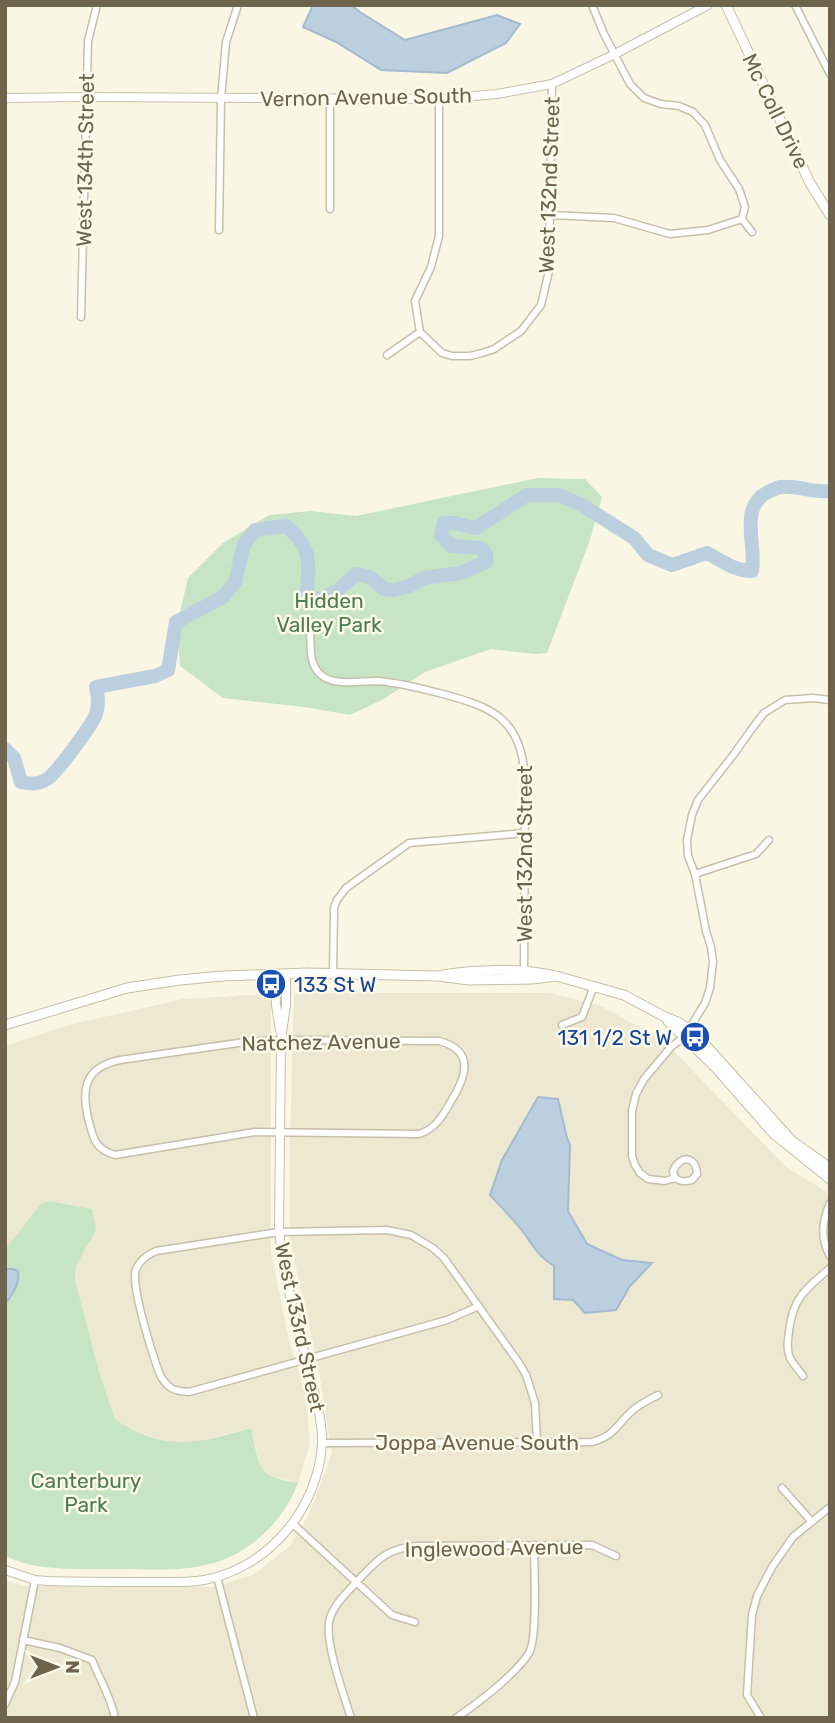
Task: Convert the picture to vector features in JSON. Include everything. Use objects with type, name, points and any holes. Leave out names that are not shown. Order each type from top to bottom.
[{"type":"main road","name":"Mc Coll Drive","points":[[726,5],[810,183],[830,215]]},
{"type":"main road","points":[[5,1026],[127,988],[231,975],[438,976],[469,980],[524,975],[556,976],[624,995],[700,1039],[792,1141],[830,1168]]},
{"type":"main road","points":[[687,1033],[774,1134],[830,1180]]},
{"type":"street","name":"West 134th Street","points":[[81,317],[88,41],[97,5]]},
{"type":"street","points":[[219,230],[221,99],[226,41],[238,5]]},
{"type":"street","points":[[592,5],[630,84],[644,98],[693,112],[705,125],[720,160],[739,189],[745,206],[742,219]]},
{"type":"street","name":"Vernon Avenue South","points":[[5,98],[439,99],[498,94],[552,84],[708,5]]},
{"type":"street","points":[[795,5],[830,74]]},
{"type":"street","name":"West 132nd Street","points":[[420,332],[442,353],[452,356],[482,353],[494,349],[521,331],[541,305],[549,271],[552,84]]},
{"type":"street","points":[[330,99],[330,209]]},
{"type":"street","points":[[387,355],[420,332],[415,301],[430,267],[439,236],[439,99]]},
{"type":"street","points":[[550,215],[614,218],[670,234],[708,230],[742,219]]},
{"type":"street","points":[[742,219],[752,232]]},
{"type":"street","name":"West 132nd Street","points":[[310,632],[312,662],[324,678],[334,681],[385,681],[470,701],[499,716],[518,740],[524,759],[526,832],[524,975]]},
{"type":"street","points":[[675,1178],[665,1181],[648,1179],[640,1173],[632,1156],[632,1111],[636,1094],[645,1079],[671,1047],[687,1033],[705,1003],[710,988],[713,962],[711,947],[695,874],[688,856],[687,840],[692,816],[698,800],[764,713],[785,700],[830,700]]},
{"type":"street","points":[[333,974],[334,908],[346,887],[409,843],[526,832]]},
{"type":"street","points":[[695,874],[756,854],[769,841]]},
{"type":"street","name":"West 133rd Street","points":[[275,974],[275,1005],[281,1040]]},
{"type":"street","name":"West 133rd Street","points":[[286,974],[286,1004],[281,1040],[279,1232],[285,1276],[318,1407],[322,1443],[312,1489],[293,1524]]},
{"type":"street","points":[[562,1025],[582,1017],[594,986]]},
{"type":"street","name":"Natchez Avenue","points":[[281,1040],[439,1041],[453,1046],[463,1058],[465,1066],[462,1082],[450,1103],[434,1127],[419,1135],[255,1132],[115,1155],[105,1152],[93,1139],[84,1101],[84,1089],[92,1073],[100,1066],[109,1062],[245,1042],[281,1040]]},
{"type":"street","points":[[830,1203],[824,1217],[823,1244],[830,1256]]},
{"type":"street","points":[[479,1306],[447,1320],[189,1392],[174,1390],[165,1384],[155,1361],[134,1275],[142,1259],[156,1251],[279,1232],[387,1230],[411,1235],[444,1258],[479,1306],[519,1363],[535,1403],[537,1442]]},
{"type":"street","points":[[803,1376],[790,1359],[787,1346],[791,1317],[802,1294],[830,1268]]},
{"type":"street","name":"Joppa Avenue South","points":[[322,1443],[592,1442],[613,1432],[634,1409],[658,1395]]},
{"type":"street","points":[[782,1488],[811,1521]]},
{"type":"street","points":[[761,1718],[747,1695],[752,1615],[764,1582],[777,1559],[793,1537],[830,1507]]},
{"type":"street","points":[[5,1570],[35,1580],[64,1582],[184,1582],[217,1577],[255,1559],[293,1524],[392,1615],[415,1622]]},
{"type":"street","points":[[456,1718],[478,1702],[530,1651],[534,1629],[534,1545]]},
{"type":"street","name":"Inglewood Avenue","points":[[351,1718],[329,1642],[328,1621],[338,1603],[384,1555],[402,1547],[592,1545],[616,1556]]},
{"type":"street","points":[[217,1577],[254,1718]]},
{"type":"street","points":[[5,1703],[15,1682],[35,1580]]},
{"type":"street","points":[[23,1640],[60,1648],[92,1660],[106,1687],[115,1718]]},
{"type":"shaded area","points":[[294,993],[550,993],[601,1006],[663,1040],[785,1166],[830,1194],[830,1718],[5,1718],[5,1580],[24,1586],[212,1587],[253,1575],[291,1545],[310,1512],[332,1453],[318,1365],[290,1241]]},
{"type":"shaded area","points":[[271,994],[271,1253],[289,1340],[306,1395],[310,1443],[298,1483],[263,1471],[251,1428],[197,1441],[173,1443],[140,1433],[115,1419],[100,1375],[75,1280],[76,1266],[89,1244],[92,1209],[50,1201],[41,1204],[5,1249],[5,1046],[69,1025],[183,999]]},
{"type":"green space","name":"Hidden Valley Park","points":[[538,478],[585,479],[602,497],[590,540],[547,653],[491,649],[425,672],[382,700],[350,715],[223,698],[180,666],[177,625],[188,578],[223,543],[269,515],[311,511],[356,516]]},
{"type":"green space","name":"Canterbury Park","points":[[50,1201],[92,1209],[96,1230],[76,1266],[75,1280],[100,1375],[115,1419],[133,1430],[166,1441],[198,1441],[251,1428],[262,1469],[276,1478],[298,1483],[273,1524],[236,1554],[206,1565],[161,1570],[56,1568],[32,1565],[5,1556],[5,1249],[41,1204]]},
{"type":"water","points":[[313,5],[351,5],[405,40],[497,15],[520,24],[506,43],[447,73],[381,70],[336,42],[303,27]]},
{"type":"water","points":[[538,1097],[558,1099],[570,1145],[568,1211],[587,1244],[622,1260],[652,1263],[630,1286],[616,1310],[585,1313],[573,1300],[554,1299],[554,1266],[540,1255],[490,1195],[502,1160]]},
{"type":"water","points":[[5,1269],[18,1271],[18,1281],[5,1304]]},
{"type":"waterway","points":[[5,749],[14,758],[21,782],[37,783],[52,775],[93,720],[98,704],[96,687],[155,676],[168,670],[176,622],[223,597],[235,582],[244,544],[255,530],[286,526],[292,531],[306,553],[309,595],[311,598],[322,599],[337,591],[356,574],[370,577],[384,589],[394,590],[424,578],[461,573],[486,562],[486,554],[481,548],[451,546],[441,535],[444,523],[476,528],[527,495],[559,495],[582,505],[634,538],[648,555],[672,565],[707,553],[734,567],[752,571],[751,516],[760,498],[780,487],[830,491]]},
{"type":"place","name":"133 St W","points":[[271,984]]},
{"type":"place","name":"131 1/2 St W","points":[[695,1037]]}]
